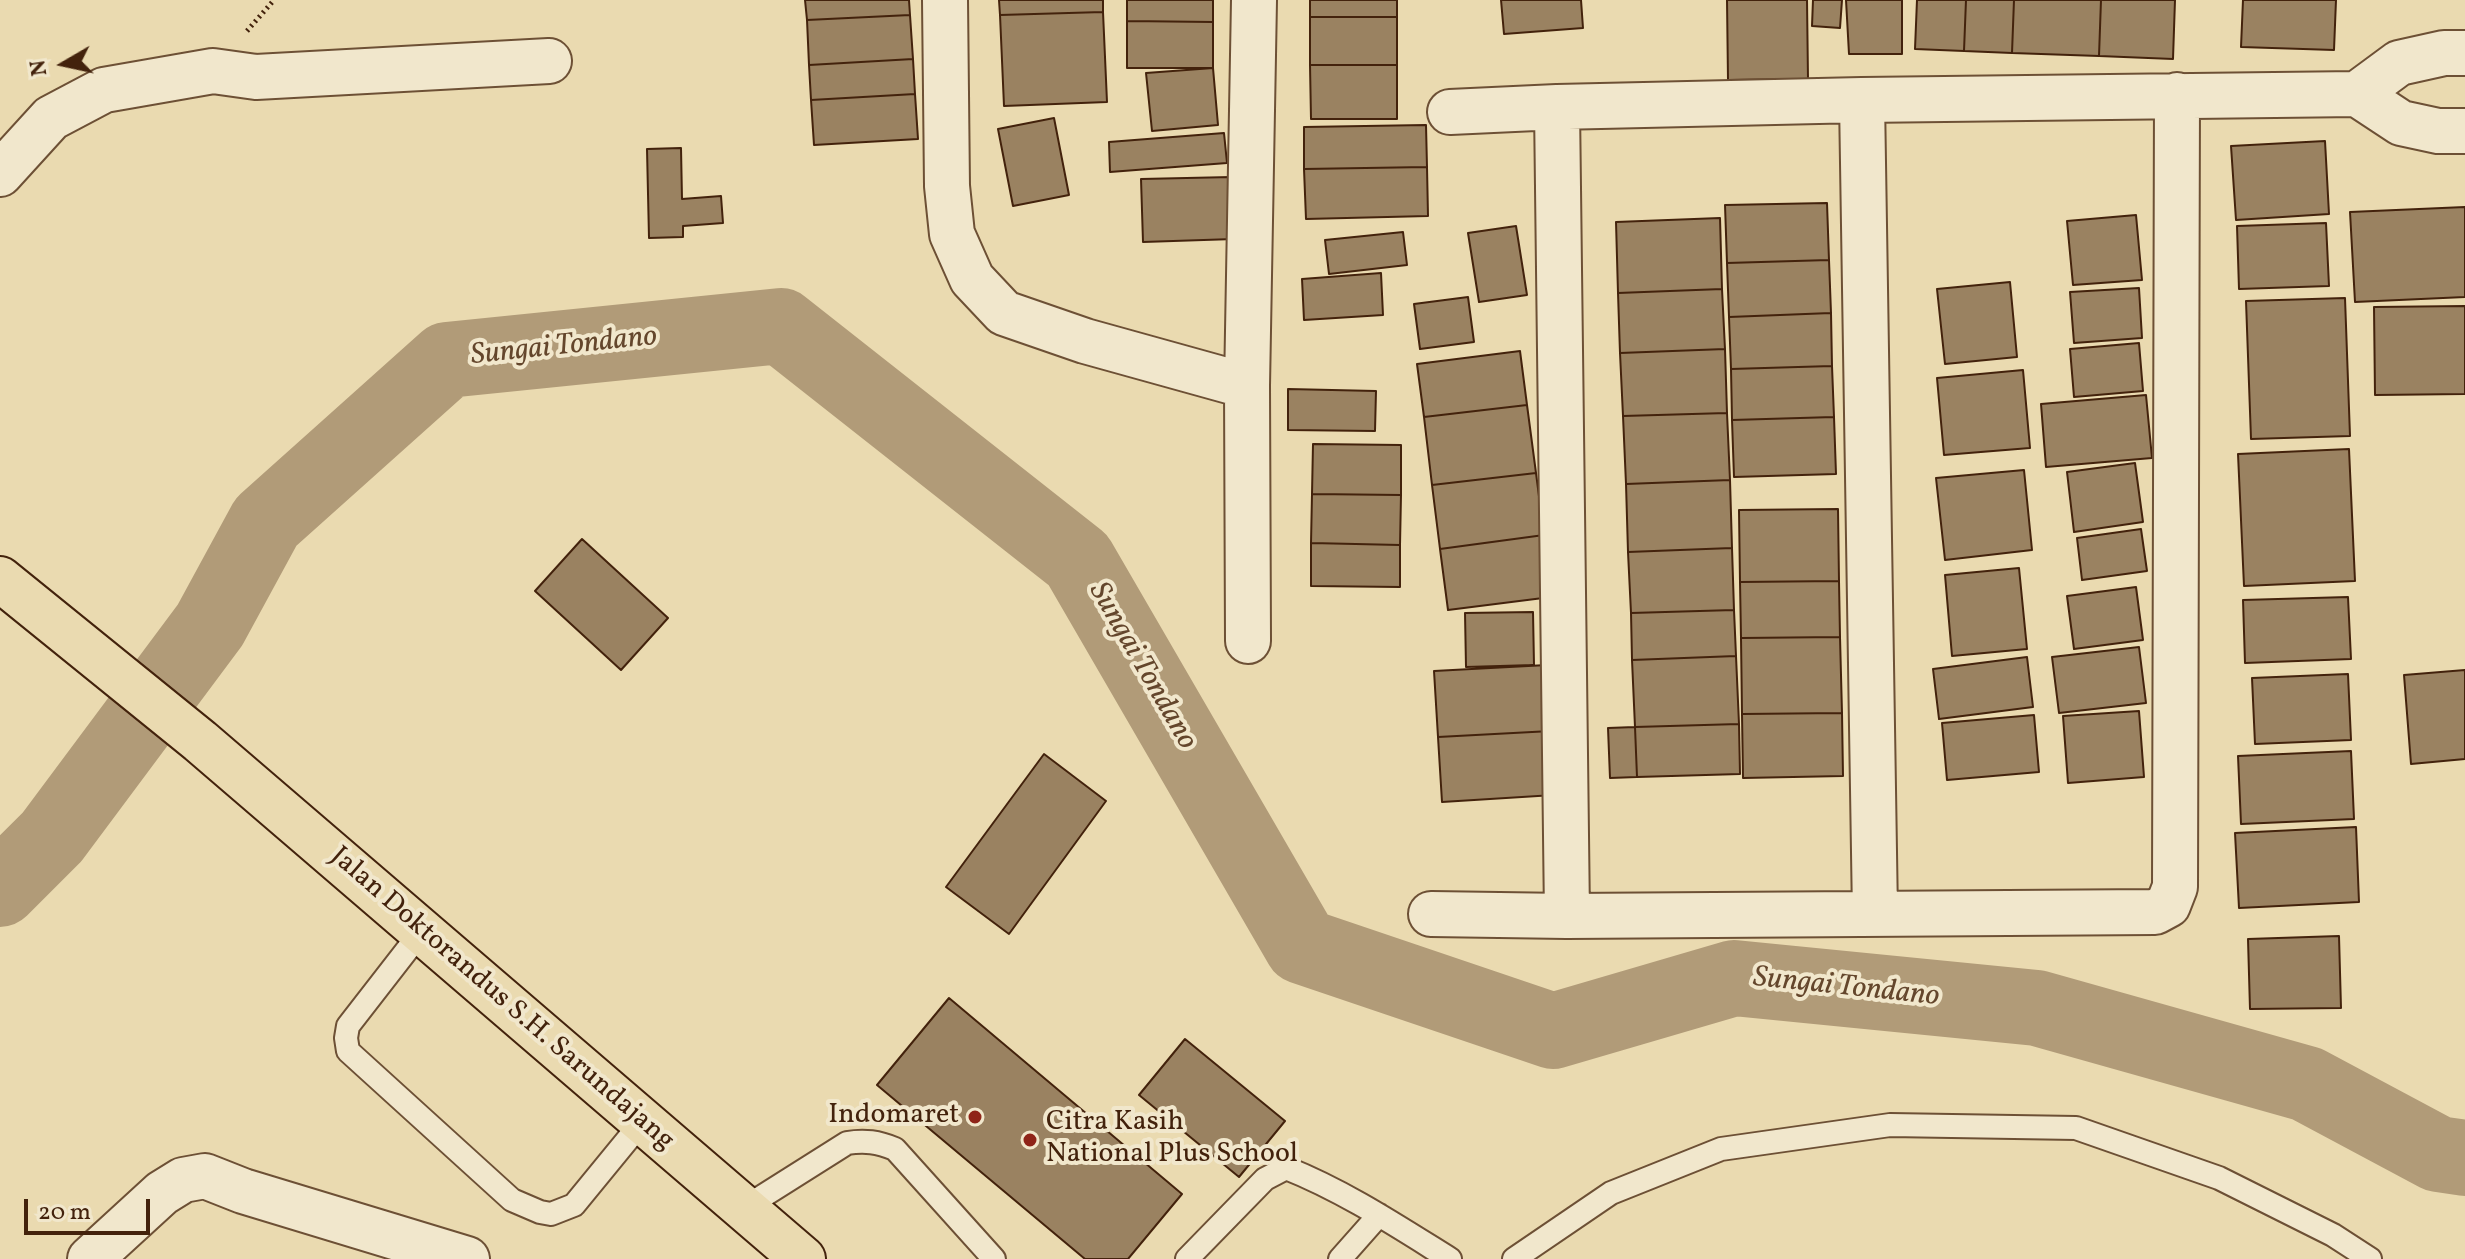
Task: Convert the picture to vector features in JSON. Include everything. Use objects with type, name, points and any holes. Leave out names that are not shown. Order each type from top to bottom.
[{"type":"highway","name":"Jalan Doktorandus S.H. Sarundajang","points":[[0,579],[200,741],[803,1259]]},
{"type":"street","points":[[945,0],[947,186],[952,234],[972,279],[1004,313],[1085,341],[1247,386]]},
{"type":"street","points":[[1248,641],[1247,386],[1254,0]]},
{"type":"street","points":[[2357,94],[2399,63],[2444,53],[2465,53]]},
{"type":"street","points":[[0,174],[51,118],[104,90],[213,71],[256,77],[549,61]]},
{"type":"street","points":[[1450,112],[1862,100],[2357,94],[2401,123],[2438,131],[2465,131]]},
{"type":"street","points":[[1431,914],[2155,912],[2168,905],[2175,887],[2176,871],[2177,95]]},
{"type":"street","points":[[1862,100],[1875,914]]},
{"type":"street","points":[[1557,107],[1567,916]]},
{"type":"street","points":[[90,1259],[162,1193],[183,1180],[205,1176],[243,1191],[467,1259]]},
{"type":"lane","points":[[421,932],[348,1026],[348,1051],[512,1200],[551,1214],[574,1205],[642,1122]]},
{"type":"lane","points":[[1514,1259],[1611,1193],[1721,1149],[1890,1125],[2076,1128],[2219,1178],[2333,1235],[2370,1259]]},
{"type":"lane","points":[[744,1208],[847,1143],[872,1142],[895,1149],[989,1257]]},
{"type":"lane","points":[[1187,1259],[1265,1179],[1286,1168],[1314,1179],[1379,1215],[1450,1259]]},
{"type":"lane","points":[[1340,1259],[1379,1215]]},
{"type":"building","points":[[805,0],[909,0],[910,15],[807,20]]},
{"type":"building","points":[[999,0],[1103,0],[1103,12],[1000,15]]},
{"type":"building","points":[[1127,0],[1213,0],[1213,22],[1127,21]]},
{"type":"building","points":[[1310,0],[1397,0],[1397,17],[1310,17]]},
{"type":"building","points":[[1501,0],[1581,0],[1583,28],[1504,34]]},
{"type":"building","points":[[1727,0],[1807,0],[1808,79],[1728,80]]},
{"type":"building","points":[[1813,0],[1842,0],[1840,28],[1812,26]]},
{"type":"building","points":[[1846,0],[1902,0],[1902,54],[1849,54]]},
{"type":"building","points":[[1917,0],[1966,0],[1964,51],[1915,49]]},
{"type":"building","points":[[1966,0],[2014,0],[2012,53],[1964,51]]},
{"type":"building","points":[[2014,0],[2101,0],[2099,56],[2012,53]]},
{"type":"building","points":[[2101,0],[2175,0],[2173,59],[2099,56]]},
{"type":"building","points":[[2243,0],[2336,0],[2334,50],[2241,47]]},
{"type":"building","points":[[1103,12],[1107,102],[1004,106],[1000,15]]},
{"type":"building","points":[[910,15],[913,59],[809,65],[807,20]]},
{"type":"building","points":[[1310,17],[1397,17],[1397,65],[1310,65]]},
{"type":"building","points":[[1127,21],[1213,22],[1213,68],[1127,68]]},
{"type":"building","points":[[913,59],[915,94],[811,100],[809,65]]},
{"type":"building","points":[[1310,65],[1397,65],[1397,119],[1311,119]]},
{"type":"building","points":[[1213,68],[1218,125],[1152,131],[1146,73]]},
{"type":"building","points":[[915,94],[918,139],[814,145],[811,100]]},
{"type":"building","points":[[1054,118],[1069,195],[1013,206],[998,129]]},
{"type":"building","points":[[1426,125],[1427,167],[1304,169],[1304,127]]},
{"type":"building","points":[[1224,133],[1227,163],[1110,172],[1109,142]]},
{"type":"building","points":[[2325,141],[2329,214],[2236,220],[2231,146]]},
{"type":"building","points":[[681,148],[682,199],[721,196],[723,223],[683,226],[683,237],[649,238],[647,149]]},
{"type":"building","points":[[1427,167],[1428,216],[1306,219],[1304,169]]},
{"type":"building","points":[[1232,177],[1234,239],[1143,242],[1141,179]]},
{"type":"building","points":[[1827,203],[1829,260],[1727,263],[1725,205]]},
{"type":"building","points":[[2465,207],[2465,297],[2355,302],[2350,212]]},
{"type":"building","points":[[2136,215],[2142,280],[2073,285],[2067,221]]},
{"type":"building","points":[[1720,218],[1722,289],[1618,293],[1616,222]]},
{"type":"building","points":[[2326,223],[2329,286],[2239,289],[2237,226]]},
{"type":"building","points":[[1516,226],[1527,295],[1479,302],[1468,233]]},
{"type":"building","points":[[1403,232],[1407,265],[1329,274],[1325,240]]},
{"type":"building","points":[[1829,260],[1831,313],[1729,317],[1727,263]]},
{"type":"building","points":[[1381,273],[1383,315],[1304,320],[1302,279]]},
{"type":"building","points":[[2010,282],[2017,357],[1945,364],[1937,289]]},
{"type":"building","points":[[2139,288],[2142,338],[2074,343],[2070,292]]},
{"type":"building","points":[[1722,289],[1725,349],[1620,353],[1618,293]]},
{"type":"building","points":[[1468,297],[1474,342],[1420,349],[1414,304]]},
{"type":"building","points":[[2345,298],[2350,436],[2251,439],[2246,301]]},
{"type":"building","points":[[2465,306],[2465,394],[2375,395],[2374,307]]},
{"type":"building","points":[[1831,313],[1832,366],[1731,369],[1729,317]]},
{"type":"building","points":[[2139,343],[2143,391],[2074,397],[2070,349]]},
{"type":"building","points":[[1725,349],[1727,413],[1623,416],[1620,353]]},
{"type":"building","points":[[1520,351],[1527,405],[1424,417],[1417,364]]},
{"type":"building","points":[[1832,366],[1834,417],[1732,420],[1731,369]]},
{"type":"building","points":[[2023,370],[2030,448],[1944,455],[1937,378]]},
{"type":"building","points":[[1288,389],[1376,391],[1375,431],[1288,430]]},
{"type":"building","points":[[2146,395],[2152,458],[2046,467],[2041,404]]},
{"type":"building","points":[[1527,405],[1536,473],[1432,485],[1424,417]]},
{"type":"building","points":[[1727,413],[1730,480],[1626,484],[1623,416]]},
{"type":"building","points":[[1834,417],[1836,474],[1734,477],[1732,420]]},
{"type":"building","points":[[1313,444],[1401,445],[1401,495],[1312,494]]},
{"type":"building","points":[[2349,449],[2355,581],[2244,586],[2238,454]]},
{"type":"building","points":[[2135,463],[2143,522],[2074,532],[2067,472]]},
{"type":"building","points":[[2024,470],[2032,550],[1945,560],[1936,478]]},
{"type":"building","points":[[1536,473],[1544,535],[1440,549],[1432,485]]},
{"type":"building","points":[[1730,480],[1732,548],[1628,552],[1626,484]]},
{"type":"building","points":[[1312,494],[1401,495],[1400,545],[1311,543]]},
{"type":"building","points":[[1838,509],[1839,581],[1740,582],[1739,510]]},
{"type":"building","points":[[2141,529],[2147,571],[2082,580],[2077,538]]},
{"type":"building","points":[[1544,535],[1551,597],[1448,610],[1440,549]]},
{"type":"building","points":[[582,539],[668,618],[621,670],[535,591]]},
{"type":"building","points":[[1311,543],[1400,545],[1400,587],[1311,586]]},
{"type":"building","points":[[1732,548],[1734,610],[1631,613],[1628,552]]},
{"type":"building","points":[[2019,568],[2027,649],[1952,656],[1945,575]]},
{"type":"building","points":[[1839,581],[1840,637],[1741,638],[1740,582]]},
{"type":"building","points":[[2136,587],[2143,640],[2074,649],[2067,596]]},
{"type":"building","points":[[2348,597],[2351,659],[2245,663],[2243,600]]},
{"type":"building","points":[[1734,610],[1736,656],[1632,660],[1631,613]]},
{"type":"building","points":[[1533,612],[1534,665],[1466,667],[1465,613]]},
{"type":"building","points":[[1840,637],[1842,713],[1742,714],[1741,638]]},
{"type":"building","points":[[2139,647],[2146,703],[2059,713],[2052,657]]},
{"type":"building","points":[[1736,656],[1739,724],[1635,727],[1632,660]]},
{"type":"building","points":[[2027,657],[2033,707],[1939,719],[1933,669]]},
{"type":"building","points":[[1547,665],[1551,731],[1438,737],[1434,671]]},
{"type":"building","points":[[2465,670],[2465,759],[2411,764],[2404,675]]},
{"type":"building","points":[[2348,674],[2351,740],[2255,744],[2252,678]]},
{"type":"building","points":[[2139,711],[2144,777],[2068,783],[2063,716]]},
{"type":"building","points":[[1842,713],[1843,776],[1743,778],[1742,714]]},
{"type":"building","points":[[2034,715],[2039,772],[1947,780],[1942,723]]},
{"type":"building","points":[[1739,724],[1740,774],[1637,777],[1635,727]]},
{"type":"building","points":[[1635,727],[1637,777],[1610,778],[1608,728]]},
{"type":"building","points":[[1551,731],[1554,795],[1442,802],[1438,737]]},
{"type":"building","points":[[2351,751],[2354,819],[2241,824],[2238,756]]},
{"type":"building","points":[[1044,754],[1106,801],[1009,934],[946,887]]},
{"type":"building","points":[[2356,827],[2359,902],[2239,908],[2235,833]]},
{"type":"building","points":[[2339,936],[2341,1008],[2250,1009],[2248,939]]},
{"type":"building","name":"Citra Kasih National Plus School","points":[[949,998],[1182,1194],[1128,1259],[1085,1259],[877,1085]]},
{"type":"building","points":[[1185,1039],[1285,1121],[1239,1177],[1139,1095]]},
{"type":"waterway","name":"Sungai Tondano","points":[[0,889],[52,837],[210,625],[266,522],[447,360],[781,326],[1078,560],[1302,946],[1553,1031],[1734,978],[2037,1008],[2307,1084],[2438,1154],[2465,1158]]},
{"type":"place","name":"Indomaret","points":[[975,1117]]},
{"type":"place","name":"Citra Kasih National Plus School","points":[[1030,1140]]}]
